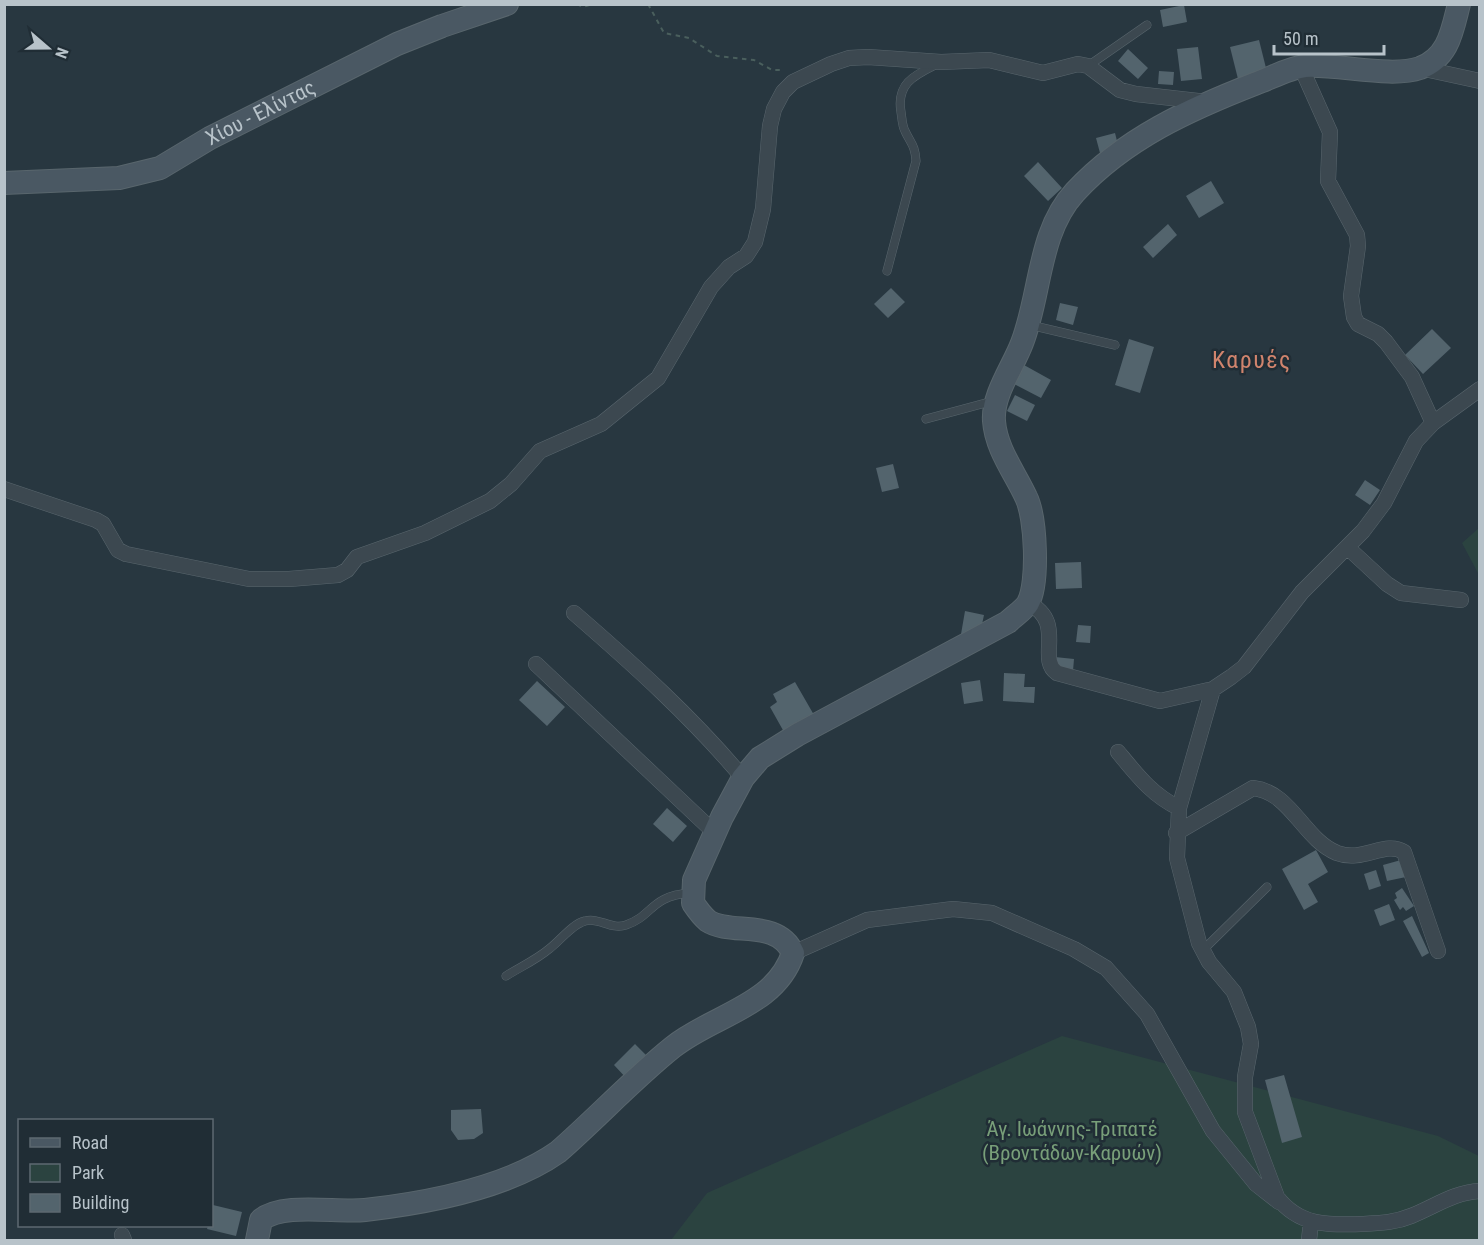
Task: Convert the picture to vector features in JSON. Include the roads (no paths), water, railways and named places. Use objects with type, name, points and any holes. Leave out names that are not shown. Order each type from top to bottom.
[{"type":"street","name":"Χίου - Ελίντας","points":[[4,183],[119,178],[160,168],[210,138],[397,44],[507,4]]},
{"type":"street","points":[[1420,68],[1443,53],[1449,43],[1459,4]]},
{"type":"street","points":[[4,489],[96,519],[103,524],[118,550],[143,559],[249,579],[328,577],[343,573],[357,557],[425,533],[490,501],[511,484],[540,451],[601,424],[658,378],[711,287],[729,267],[746,256],[755,242],[763,209],[769,137],[774,108],[783,92],[793,82],[849,58],[941,62],[989,60],[1042,73],[1078,64],[1088,66],[1120,90],[1136,94],[1208,102]]},
{"type":"street","points":[[794,953],[786,942],[778,937],[750,928],[710,922],[693,903],[691,893],[694,880],[743,778],[760,758],[968,645],[1008,621],[1028,603],[1034,558],[1033,517],[1027,499],[997,437],[993,418],[997,400],[1029,324],[1051,230],[1065,205],[1076,191],[1148,133],[1208,102],[1301,67],[1325,65],[1395,72],[1420,68],[1478,80]]},
{"type":"street","points":[[1301,67],[1330,132],[1328,181],[1357,235],[1358,246],[1351,296],[1354,317],[1358,324],[1378,334],[1386,342],[1412,377],[1433,423]]},
{"type":"street","points":[[1028,603],[1040,608],[1046,616],[1050,665],[1058,673],[1160,701],[1213,689],[1244,667],[1302,592],[1363,531],[1384,502],[1411,447],[1433,423],[1479,390]]},
{"type":"street","points":[[1347,547],[1387,584],[1401,593],[1461,600]]},
{"type":"street","points":[[574,614],[656,684],[705,733],[743,778]]},
{"type":"street","points":[[536,664],[715,833]]},
{"type":"street","points":[[1213,689],[1179,808],[1176,833],[1181,879],[1202,951],[1234,992],[1244,1014],[1251,1044],[1245,1077],[1245,1112],[1273,1188],[1284,1206]]},
{"type":"street","points":[[1118,752],[1145,785],[1161,799],[1179,808]]},
{"type":"street","points":[[1176,833],[1253,788],[1272,794],[1317,840],[1336,853],[1371,854],[1387,847],[1398,849],[1404,852],[1438,951]]},
{"type":"street","points":[[257,1240],[261,1220],[280,1211],[363,1210],[430,1199],[506,1179],[540,1165],[575,1138],[676,1044],[721,1017],[753,1002],[767,991],[781,979],[794,953],[867,920],[974,909],[1013,921],[1074,949],[1106,968],[1147,1014],[1212,1131],[1256,1184],[1284,1206],[1311,1222],[1334,1226],[1394,1222],[1455,1195],[1479,1191]]},
{"type":"street","points":[[1309,1240],[1311,1222]]},
{"type":"lane","points":[[1088,66],[1147,25]]},
{"type":"lane","points":[[887,271],[916,161],[915,146],[904,130],[900,107],[901,90],[907,81],[941,62]]},
{"type":"lane","points":[[1029,324],[1115,345]]},
{"type":"lane","points":[[926,419],[997,400]]},
{"type":"lane","points":[[1202,951],[1268,887]]},
{"type":"lane","points":[[506,976],[548,951],[582,922],[596,921],[616,927],[625,926],[657,901],[674,894],[691,893]]},
{"type":"district","name":"Καρυές","points":[[1252,360]]},
{"type":"park label","name":"Άγ. Ιωάννης-Τριπατέ (Βροντάδων-Καρυών)","points":[[1072,1141]]}]
